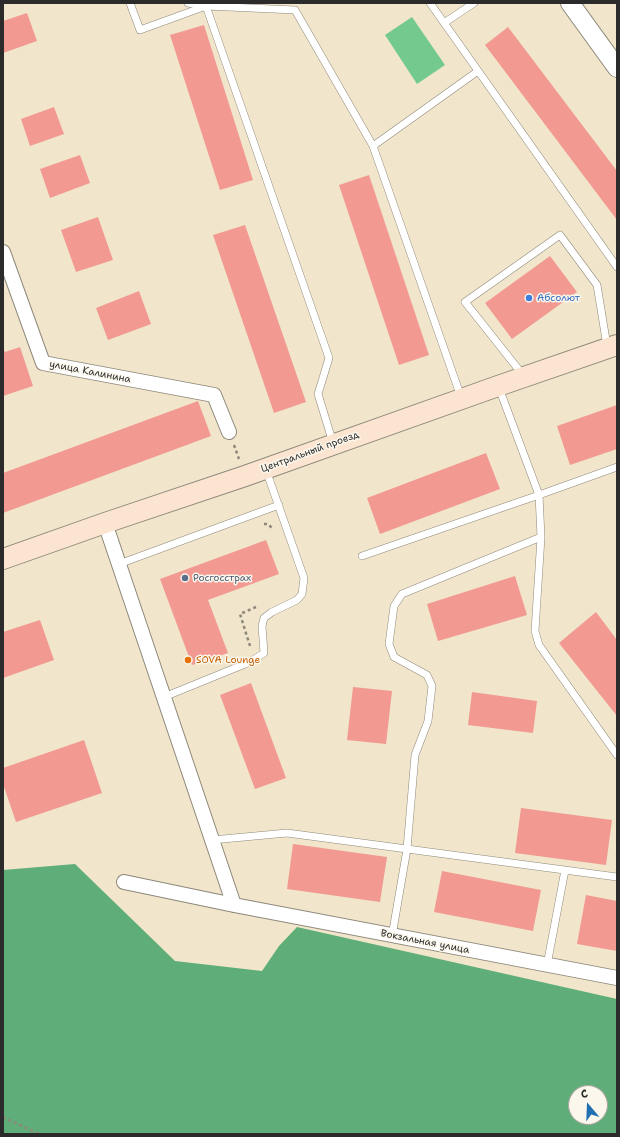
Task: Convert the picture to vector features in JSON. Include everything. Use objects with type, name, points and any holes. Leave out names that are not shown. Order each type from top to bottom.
[{"type":"main road","name":"Центральный проезд","points":[[3,560],[105,523],[612,347]]},
{"type":"street","points":[[570,3],[617,68]]},
{"type":"street","name":"улица Калинина","points":[[3,252],[43,363],[214,396],[229,432]]},
{"type":"street","points":[[105,523],[234,905]]},
{"type":"street","name":"Вокзальная улица","points":[[124,882],[392,936],[617,978]]},
{"type":"lane","points":[[130,3],[140,30],[206,6]]},
{"type":"lane","points":[[188,3],[206,6],[295,10],[373,146],[461,399]]},
{"type":"lane","points":[[430,3],[617,267]]},
{"type":"lane","points":[[444,22],[474,3]]},
{"type":"lane","points":[[206,6],[329,358],[318,394],[333,444]]},
{"type":"lane","points":[[373,146],[478,71]]},
{"type":"lane","points":[[524,377],[464,302],[560,235],[597,285],[612,347]]},
{"type":"lane","points":[[498,386],[539,495],[541,536],[535,631],[539,645],[617,755]]},
{"type":"lane","points":[[362,556],[617,467]]},
{"type":"lane","points":[[164,697],[245,664],[264,653],[262,626],[264,618],[272,612],[297,600],[302,594],[304,578],[266,468]]},
{"type":"lane","points":[[119,564],[278,505]]},
{"type":"lane","points":[[392,936],[407,849],[416,755],[428,721],[432,686],[427,675],[394,657],[389,644],[394,606],[402,594],[541,536]]},
{"type":"lane","points":[[212,840],[287,833],[617,878]]},
{"type":"lane","points":[[547,965],[565,870]]},
{"type":"path","points":[[260,524],[268,524],[273,528],[276,534]]},
{"type":"path","points":[[248,651],[250,645],[240,614],[260,606]]},
{"type":"path","points":[[3,1117],[39,1134]]},
{"type":"green space","points":[[412,17],[445,65],[417,84],[385,35]]},
{"type":"green space","points":[[75,864],[175,961],[262,971],[279,946],[297,927],[617,999],[617,1134],[3,1134],[3,870]]},
{"type":"building","points":[[27,13],[37,41],[3,53],[3,21]]},
{"type":"building","points":[[204,25],[253,180],[220,190],[170,35]]},
{"type":"building","points":[[508,27],[617,171],[617,220],[485,45]]},
{"type":"building","points":[[54,107],[64,134],[30,146],[21,119]]},
{"type":"building","points":[[80,155],[90,183],[50,198],[40,169]]},
{"type":"building","points":[[369,175],[429,355],[399,365],[339,185]]},
{"type":"building","points":[[98,217],[113,260],[76,272],[61,230]]},
{"type":"building","points":[[245,225],[306,402],[274,413],[213,235]]},
{"type":"building","points":[[550,256],[577,292],[512,339],[485,303]]},
{"type":"building","points":[[139,291],[151,324],[108,340],[96,308]]},
{"type":"building","points":[[20,347],[33,386],[3,396],[3,348],[5,352]]},
{"type":"building","points":[[198,401],[211,436],[3,513],[3,473]]},
{"type":"building","points":[[617,405],[617,449],[570,465],[557,426]]},
{"type":"building","points":[[486,453],[500,489],[380,534],[367,498]]},
{"type":"building","points":[[266,540],[279,574],[208,600],[228,653],[192,665],[160,579]]},
{"type":"building","points":[[515,576],[527,615],[438,641],[427,604]]},
{"type":"building","points":[[596,612],[617,640],[617,716],[559,643]]},
{"type":"building","points":[[40,620],[54,660],[3,678],[3,632]]},
{"type":"building","points":[[251,683],[286,778],[255,789],[220,695]]},
{"type":"building","points":[[353,687],[392,691],[386,744],[347,740]]},
{"type":"building","points":[[472,692],[537,701],[533,733],[468,725]]},
{"type":"building","points":[[84,740],[102,793],[16,822],[3,784],[3,768]]},
{"type":"building","points":[[521,808],[612,820],[606,865],[515,853]]},
{"type":"building","points":[[293,844],[387,857],[380,902],[287,889]]},
{"type":"building","points":[[442,871],[541,890],[533,931],[434,912]]},
{"type":"building","points":[[586,895],[617,901],[617,951],[577,944]]},
{"type":"place","name":"Абсолют","points":[[529,298]]},
{"type":"place","name":"Росгосстрах","points":[[185,578]]},
{"type":"place","name":"SOVA Lounge","points":[[188,660]]}]
